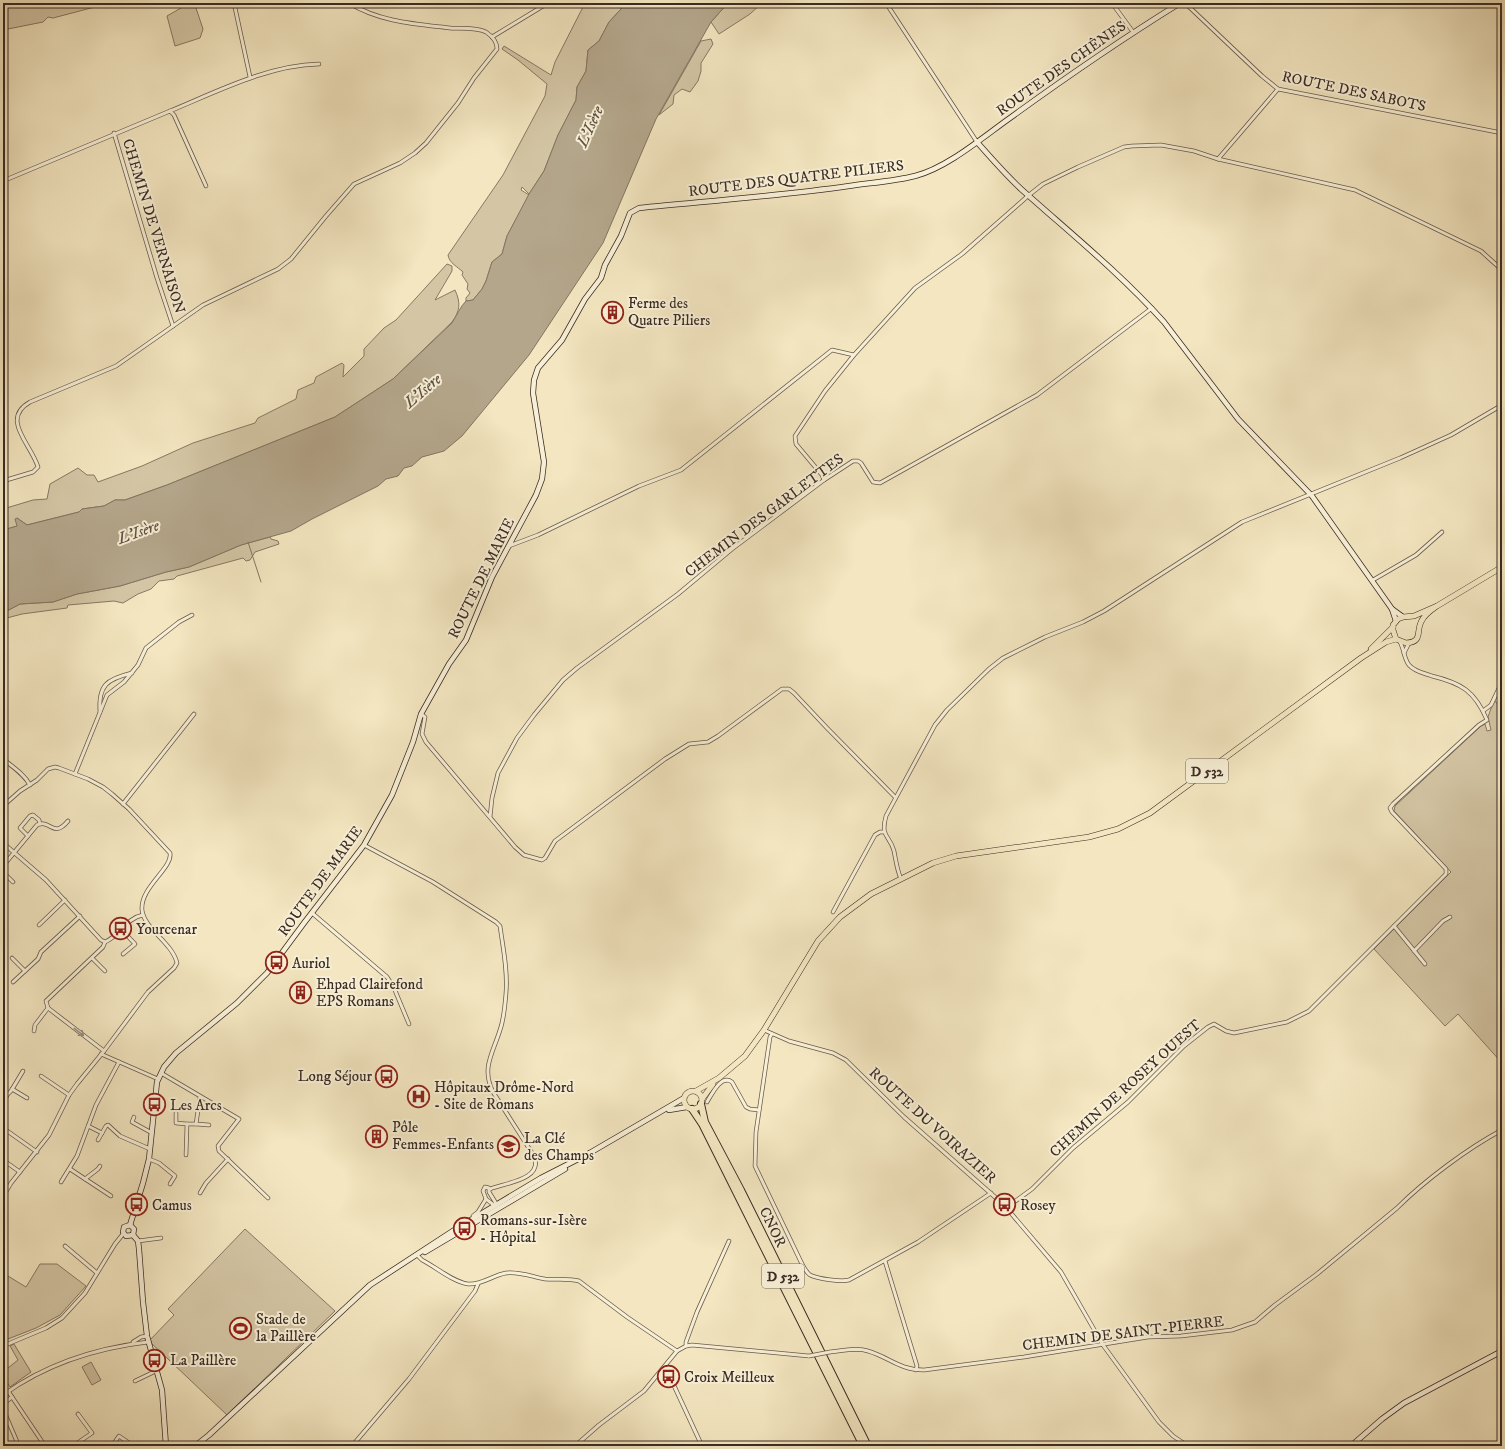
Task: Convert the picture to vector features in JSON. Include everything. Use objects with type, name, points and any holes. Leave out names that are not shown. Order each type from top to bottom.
[{"type":"highway","name":"CNOR","points":[[703,1102],[705,1122],[741,1190],[868,1446]]},
{"type":"highway","name":"CNOR","points":[[690,1108],[702,1124],[863,1446]]},
{"type":"main road","points":[[1419,626],[1416,620],[1403,616],[1396,621],[1393,627],[1393,633],[1398,640],[1409,643],[1418,637],[1419,626],[1422,619],[1437,606],[1502,567]]},
{"type":"main road","points":[[1410,617],[1437,606]]},
{"type":"main road","name":"D 532","points":[[1361,658],[1393,627]]},
{"type":"main road","name":"D 532","points":[[696,1091],[718,1078],[745,1056],[764,1030],[808,956],[828,929],[860,901],[933,863],[956,856],[1089,837],[1118,829],[1150,813],[1361,658],[1386,642],[1398,640]]},
{"type":"main road","name":"D 532","points":[[703,1102],[718,1078]]},
{"type":"main road","points":[[696,1091],[703,1102],[698,1107],[690,1108],[684,1101],[684,1098],[688,1092],[696,1091]]},
{"type":"street","points":[[234,3],[250,77]]},
{"type":"street","points":[[3,481],[33,472],[38,467],[16,425],[16,414],[20,408],[30,402],[116,366],[203,305],[278,269],[291,259],[354,184],[400,163],[420,148],[442,124],[486,61],[496,51],[497,44],[492,37],[482,31],[424,25],[386,19],[369,14],[349,3]]},
{"type":"street","points":[[492,37],[548,3]]},
{"type":"street","points":[[886,3],[977,142],[1029,195],[1092,250],[1152,308],[1238,419],[1311,494],[1373,580],[1392,609],[1396,621]]},
{"type":"street","points":[[1112,3],[1133,32]]},
{"type":"street","name":"ROUTE DES CHÊNES","points":[[977,142],[1133,32],[1180,3]]},
{"type":"street","name":"ROUTE DES SABOTS","points":[[1185,3],[1262,76],[1278,89],[1502,133]]},
{"type":"street","points":[[114,133],[250,77],[307,64],[319,64]]},
{"type":"street","points":[[1218,159],[1278,89]]},
{"type":"street","points":[[170,111],[174,115],[206,186]]},
{"type":"street","name":"CHEMIN DE VERNAISON","points":[[3,181],[114,133],[157,278],[173,326]]},
{"type":"street","name":"ROUTE DES QUATRE PILIERS","points":[[634,211],[639,208],[714,200],[739,199],[825,189],[915,176],[937,167],[977,142]]},
{"type":"street","points":[[824,480],[822,475],[796,444],[795,436],[825,391],[854,355],[915,288],[962,254],[1043,184],[1119,149],[1132,146],[1161,145],[1194,150],[1218,159],[1354,190],[1481,251],[1502,270]]},
{"type":"street","name":"ROUTE DE MARIE","points":[[158,1079],[176,1053],[260,982],[276,963],[364,845],[392,795],[413,742],[421,714],[449,664],[466,640],[492,577],[536,495],[542,479],[544,462],[533,393],[535,374],[545,359],[562,340],[585,299],[600,278],[605,265],[621,236],[630,213],[634,211]]},
{"type":"street","name":"CHEMIN DES GARLETTES","points":[[490,817],[492,798],[498,773],[517,738],[534,714],[564,680],[577,668],[678,594],[732,549],[824,480],[853,461],[858,461],[861,463],[872,482],[880,483],[1037,395],[1152,308]]},
{"type":"street","points":[[508,547],[538,535],[638,486],[681,470],[832,350],[854,355]]},
{"type":"street","points":[[901,879],[896,866],[892,847],[884,832],[886,816],[935,725],[947,710],[1003,658],[1045,637],[1084,622],[1104,611],[1242,522],[1400,458],[1451,435],[1502,405]]},
{"type":"street","points":[[1373,580],[1416,555],[1442,532]]},
{"type":"street","points":[[1392,609],[1403,616]]},
{"type":"street","points":[[75,774],[107,695],[124,682],[132,673],[138,665],[146,648],[179,622],[192,615]]},
{"type":"street","points":[[1398,640],[1408,664],[1413,669],[1422,673],[1450,680],[1467,690],[1476,699],[1483,711],[1488,709],[1491,705],[1502,682]]},
{"type":"street","points":[[1404,653],[1409,643]]},
{"type":"street","points":[[100,714],[99,705],[101,691],[109,681],[132,673]]},
{"type":"street","points":[[421,714],[425,717],[422,734],[426,742],[515,847],[524,856],[542,860],[545,858],[555,841],[665,759],[689,744],[708,742],[782,689],[789,689],[794,693],[896,797]]},
{"type":"street","name":"CHEMIN DE ROSEY OUEST","points":[[1006,1208],[1032,1188],[1073,1148],[1128,1102],[1184,1046],[1208,1027],[1214,1024],[1226,1031],[1234,1033],[1287,1022],[1310,1011],[1447,872],[1390,808],[1479,725],[1487,720],[1483,711]]},
{"type":"street","points":[[123,804],[194,714]]},
{"type":"street","points":[[3,760],[20,773],[30,785]]},
{"type":"street","points":[[3,806],[37,780],[48,769],[52,768],[59,768],[103,787],[123,804],[167,849],[170,857],[167,864],[145,892],[142,902],[142,915],[147,923],[164,940],[177,963],[169,973],[144,997],[103,1053],[69,1095],[49,1135],[20,1172],[3,1197]]},
{"type":"street","points":[[28,836],[20,828],[30,816],[33,816],[39,820],[40,824],[57,829],[60,829],[68,821]]},
{"type":"street","points":[[3,866],[37,825],[40,824]]},
{"type":"street","points":[[833,912],[875,836],[880,832],[884,832]]},
{"type":"street","points":[[3,843],[40,875],[101,940],[105,942]]},
{"type":"street","points":[[364,845],[433,882],[500,926],[506,962],[506,991],[502,1022],[489,1062],[488,1077],[493,1092],[534,1156],[536,1165],[530,1174],[485,1194]]},
{"type":"street","points":[[3,872],[13,882]]},
{"type":"street","points":[[39,925],[65,900]]},
{"type":"street","points":[[312,913],[387,977],[394,988],[409,1024]]},
{"type":"street","points":[[130,1225],[149,1159],[158,1079],[119,1062],[103,1053],[48,1008],[46,1001],[103,947],[105,942],[111,939],[130,920],[142,915]]},
{"type":"street","points":[[13,982],[38,959],[41,952],[80,916]]},
{"type":"street","points":[[1414,951],[1443,921],[1450,917]]},
{"type":"street","points":[[1394,926],[1425,964]]},
{"type":"street","points":[[121,929],[135,944],[123,954]]},
{"type":"street","points":[[12,958],[25,971]]},
{"type":"street","points":[[92,958],[105,970]]},
{"type":"street","points":[[34,1032],[35,1025],[48,1008]]},
{"type":"street","name":"ROUTE DU VOIRAZIER","points":[[764,1030],[789,1042],[833,1053],[846,1060],[904,1117],[991,1193],[1006,1208],[1061,1272],[1103,1345],[1159,1422],[1173,1436],[1188,1446]]},
{"type":"street","points":[[772,1034],[770,1038],[756,1132],[756,1169],[806,1271],[811,1275],[844,1281],[850,1280],[918,1242],[991,1193]]},
{"type":"street","points":[[62,1182],[77,1156],[96,1105],[119,1062]]},
{"type":"street","points":[[3,1104],[7,1095],[23,1071]]},
{"type":"street","points":[[161,1073],[239,1119],[218,1146],[219,1151],[268,1198]]},
{"type":"street","points":[[41,1076],[69,1095]]},
{"type":"street","points":[[703,1102],[722,1082],[729,1080],[732,1082],[746,1107],[759,1110]]},
{"type":"street","points":[[12,1089],[27,1098]]},
{"type":"street","points":[[3,1092],[7,1095]]},
{"type":"street","points":[[196,1124],[200,1097]]},
{"type":"street","points":[[404,1263],[483,1218],[684,1098]]},
{"type":"street","points":[[659,1112],[670,1109],[690,1108]]},
{"type":"street","points":[[176,1113],[176,1123],[209,1125]]},
{"type":"street","points":[[134,1117],[132,1122],[152,1133]]},
{"type":"street","points":[[186,1155],[187,1124]]},
{"type":"street","points":[[98,1140],[108,1125],[120,1136],[150,1150]]},
{"type":"street","points":[[88,1126],[102,1134]]},
{"type":"street","points":[[3,1128],[37,1152]]},
{"type":"street","name":"CHEMIN DE SAINT-PIERRE","points":[[686,1346],[692,1345],[809,1356],[853,1350],[868,1351],[901,1366],[916,1370],[993,1361],[1148,1337],[1181,1336],[1232,1330],[1255,1322],[1317,1274],[1397,1208],[1408,1197],[1450,1164],[1502,1130]]},
{"type":"street","points":[[199,1446],[370,1285],[459,1227],[541,1178],[590,1153]]},
{"type":"street","points":[[149,1159],[159,1163],[175,1176],[170,1184]]},
{"type":"street","points":[[200,1193],[206,1183],[228,1159]]},
{"type":"street","points":[[3,1160],[20,1172]]},
{"type":"street","points":[[85,1179],[100,1166]]},
{"type":"street","points":[[70,1169],[111,1196]]},
{"type":"street","points":[[496,1205],[488,1187],[484,1188],[483,1191],[486,1198],[496,1205],[504,1205]]},
{"type":"street","points":[[459,1227],[475,1215],[486,1198]]},
{"type":"street","points":[[483,1218],[496,1205]]},
{"type":"street","points":[[130,1225],[124,1226],[122,1230],[128,1237],[133,1235]]},
{"type":"street","points":[[130,1225],[134,1229],[133,1235],[138,1241],[143,1302],[148,1339],[158,1370],[162,1390],[166,1446]]},
{"type":"street","points":[[3,1346],[46,1328],[62,1318],[85,1292],[115,1244],[124,1234]]},
{"type":"street","points":[[138,1241],[161,1238]]},
{"type":"street","points":[[574,1446],[644,1391],[677,1351],[686,1346],[686,1342],[697,1312],[729,1241]]},
{"type":"street","points":[[65,1246],[97,1273]]},
{"type":"street","points":[[418,1256],[422,1260],[459,1282],[469,1284],[478,1284],[499,1274],[508,1272],[547,1279],[570,1279],[578,1282],[677,1351]]},
{"type":"street","points":[[885,1261],[917,1366],[916,1370]]},
{"type":"street","points":[[352,1446],[409,1379],[476,1291],[478,1284]]},
{"type":"street","points":[[3,1395],[34,1374],[48,1368],[110,1347],[148,1339]]},
{"type":"street","points":[[1351,1446],[1382,1419],[1404,1403],[1502,1351]]},
{"type":"street","points":[[663,1369],[670,1377],[702,1446]]},
{"type":"street","points":[[135,1381],[158,1370]]},
{"type":"street","points":[[8,1391],[45,1446]]},
{"type":"street","points":[[3,1404],[12,1397]]},
{"type":"street","points":[[3,1409],[18,1444],[15,1446]]},
{"type":"street","points":[[73,1446],[92,1433],[78,1414]]},
{"type":"street","points":[[112,1446],[119,1436],[132,1445]]},
{"type":"street","points":[[195,1446],[205,1439]]},
{"type":"shaded area","points":[[3,3],[110,3],[53,18],[48,17],[43,22],[3,30]]},
{"type":"shaded area","points":[[585,3],[623,3],[621,9],[609,22],[599,41],[588,50],[586,71],[577,87],[576,100],[558,135],[544,171],[529,194],[522,187],[521,190],[529,195],[507,236],[502,254],[492,262],[482,289],[473,300],[466,301],[466,298],[470,293],[467,289],[468,284],[462,275],[463,272],[452,263],[448,255],[503,175],[545,96],[547,84],[502,49],[504,46],[551,75],[555,62]]},
{"type":"shaded area","points":[[728,3],[762,3],[750,14],[719,34],[711,22]]},
{"type":"shaded area","points":[[188,4],[196,8],[203,29],[200,38],[175,46],[167,16]]},
{"type":"shaded area","points":[[711,39],[713,44],[701,63],[701,71],[698,81],[690,92],[682,89],[674,95],[673,104],[659,115],[701,41]]},
{"type":"shaded area","points":[[447,264],[452,266],[452,271],[435,300],[455,290],[459,307],[452,322],[393,379],[335,417],[167,485],[125,500],[115,500],[104,506],[82,509],[79,512],[27,525],[17,518],[18,526],[3,530],[3,509],[33,500],[47,499],[50,484],[78,468],[87,475],[94,475],[98,482],[142,466],[193,443],[255,423],[258,418],[296,399],[298,390],[314,383],[316,377],[342,363],[344,365],[343,377],[364,356],[364,349],[384,328],[396,320]]},
{"type":"shaded area","points":[[270,537],[271,539],[278,541],[279,544],[255,552],[250,560],[246,561],[243,558],[177,576],[174,579],[159,581],[151,589],[138,594],[123,603],[114,601],[68,605],[67,608],[22,614],[3,619],[3,613],[20,604],[53,602],[77,594],[120,586],[166,572],[189,567],[241,545]]},
{"type":"shaded area","points":[[1494,700],[1502,709],[1502,1063],[1458,1014],[1445,1026],[1374,949],[1451,872],[1394,811],[1395,806],[1481,726],[1485,724],[1487,731],[1491,730],[1488,717]]},
{"type":"shaded area","name":"Stade de la Paillère","points":[[245,1229],[335,1311],[227,1415],[149,1341],[174,1315],[168,1309]]},
{"type":"shaded area","points":[[40,1264],[57,1264],[86,1286],[60,1315],[36,1328],[8,1339],[3,1331],[3,1273],[26,1287]]},
{"type":"shaded area","points":[[14,1344],[31,1372],[10,1387],[3,1376],[3,1372],[18,1360],[10,1346]]},
{"type":"shaded area","points":[[91,1362],[101,1380],[92,1385],[82,1367]]},
{"type":"water","name":"L'Isère","points":[[623,3],[728,3],[711,22],[656,119],[603,243],[529,355],[462,436],[444,451],[422,457],[412,466],[404,468],[398,476],[386,479],[378,486],[291,531],[241,545],[189,567],[166,572],[120,586],[77,594],[53,602],[20,604],[3,613],[3,530],[17,526],[15,519],[17,518],[27,525],[79,512],[82,509],[104,506],[115,500],[125,500],[167,485],[335,417],[393,379],[452,323],[464,303],[466,301],[473,300],[482,289],[492,262],[502,254],[507,236],[529,194],[544,171],[558,135],[576,100],[577,87],[586,71],[588,50],[599,41],[609,22],[621,9]]},
{"type":"waterway","points":[[248,542],[261,582]]},
{"type":"place","name":"Ferme des Quatre Piliers","points":[[612,312]]},
{"type":"place","name":"Yourcenar","points":[[121,929]]},
{"type":"place","name":"Auriol","points":[[276,963]]},
{"type":"place","name":"Ehpad Clairefond EPS Romans","points":[[300,993]]},
{"type":"place","name":"Long Séjour","points":[[387,1076]]},
{"type":"place","name":"Hôpitaux Drôme-Nord - Site de Romans","points":[[419,1096]]},
{"type":"place","name":"Les Arcs","points":[[155,1105]]},
{"type":"place","name":"Pôle Femmes-Enfants","points":[[376,1136]]},
{"type":"place","name":"La Clé des Champs","points":[[509,1147]]},
{"type":"place","name":"Camus","points":[[136,1205]]},
{"type":"place","name":"Rosey","points":[[1004,1205]]},
{"type":"place","name":"Romans-sur-Isère - Hôpital","points":[[464,1229]]},
{"type":"place","name":"Stade de la Paillère","points":[[240,1328]]},
{"type":"place","name":"La Paillère","points":[[154,1360]]},
{"type":"place","name":"Croix Meilleux","points":[[669,1377]]}]
